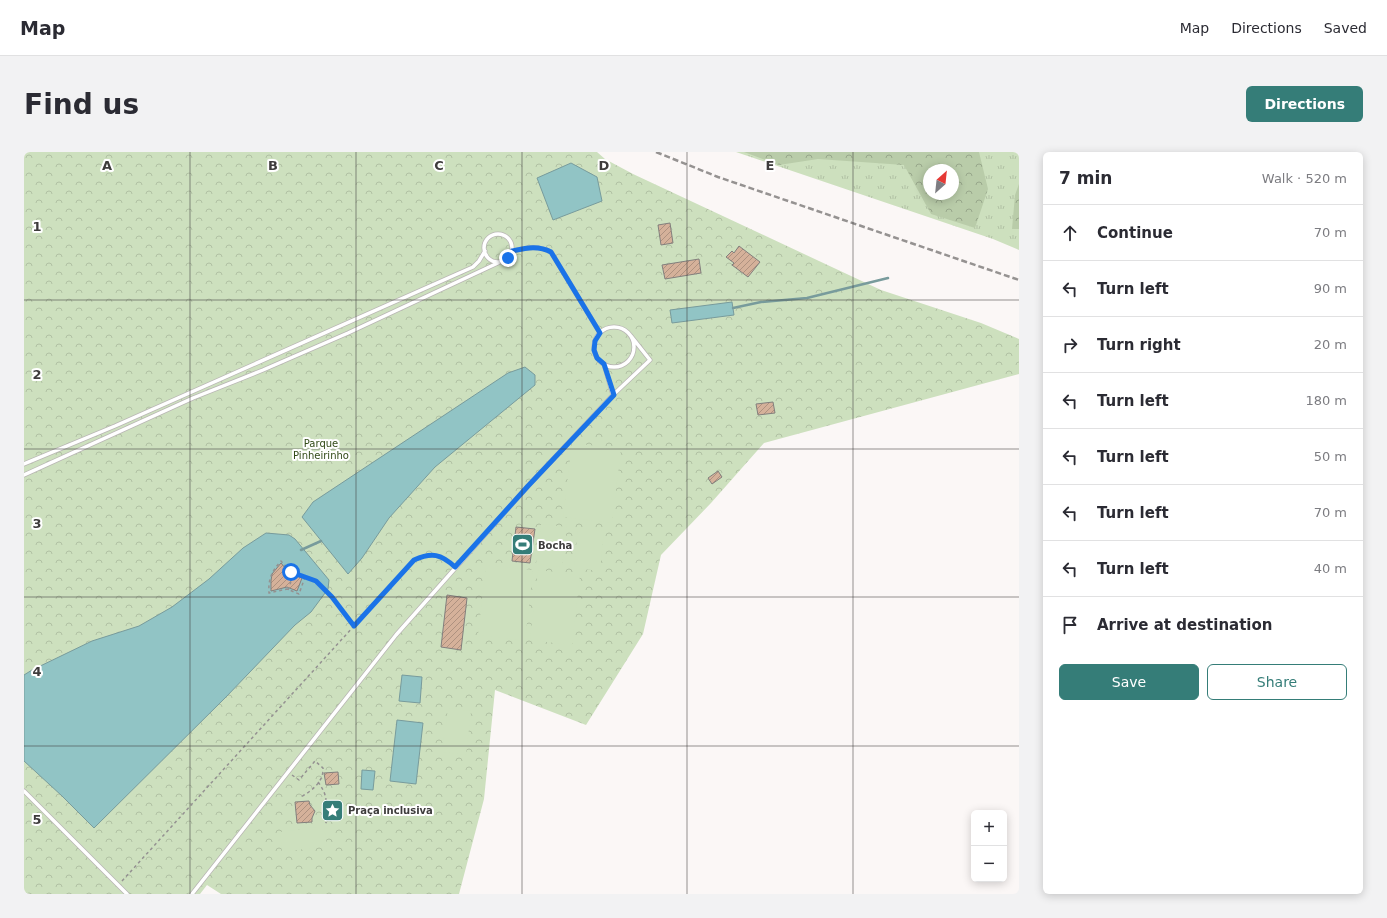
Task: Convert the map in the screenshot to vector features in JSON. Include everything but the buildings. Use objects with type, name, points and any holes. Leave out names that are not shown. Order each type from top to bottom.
[{"type":"lane","points":[[24,475],[193,398],[263,370],[348,333],[502,261],[508,258],[512,251],[512,244],[508,238],[502,234],[495,234],[488,238],[485,244],[485,252],[489,258],[495,261],[502,261]]},
{"type":"lane","points":[[512,251],[533,247],[551,252],[600,333]]},
{"type":"lane","points":[[24,464],[115,426],[473,267],[485,252]]},
{"type":"lane","points":[[192,894],[396,635],[533,481],[614,395],[650,360],[631,336],[624,330],[616,327],[607,328],[600,333],[595,341],[594,350],[597,358],[604,364],[612,367],[621,366],[629,361],[633,353],[634,344],[631,336]]},
{"type":"lane","points":[[604,364],[614,395]]},
{"type":"lane","points":[[24,791],[127,894]]},
{"type":"path","points":[[118,885],[414,560],[435,555],[447,559],[455,567]]},
{"type":"path","points":[[305,577],[299,594],[287,589],[270,593],[269,584],[271,575],[275,567],[281,561],[291,572],[294,573],[305,577],[316,581],[332,597],[354,626]]},
{"type":"path","points":[[288,590],[294,573]]},
{"type":"path","points":[[288,772],[299,780],[315,761],[322,768],[322,777],[313,789],[301,797]]},
{"type":"path","points":[[318,782],[325,791],[326,796],[326,823]]},
{"type":"green space","name":"Parque Pinheirinho","points":[[24,152],[597,152],[605,159],[633,174],[881,290],[981,323],[1019,339],[1019,374],[764,443],[711,503],[661,555],[643,634],[586,725],[495,690],[484,799],[459,894],[221,894],[207,885],[200,894],[24,894]]},
{"type":"green space","points":[[736,152],[1019,152],[1019,250],[993,239]]},
{"type":"green space","points":[[744,152],[979,152],[988,189],[975,228],[931,214],[923,200],[959,200],[959,164],[923,164],[923,199],[904,165],[818,159],[779,165]]},
{"type":"green space","points":[[1019,184],[1019,229],[1012,229],[1015,195]]},
{"type":"green space","points":[[572,443],[621,449],[612,523],[563,517]]},
{"type":"green space","points":[[541,524],[567,527],[562,567],[536,564]]},
{"type":"green space","points":[[578,528],[604,531],[600,571],[574,568]]},
{"type":"green space","points":[[486,565],[533,570],[525,641],[478,635]]},
{"type":"green space","points":[[538,570],[580,575],[572,645],[530,640]]},
{"type":"green space","points":[[448,708],[471,711],[466,755],[442,752]]},
{"type":"green space","points":[[324,826],[327,846],[282,852],[280,832]]},
{"type":"water","points":[[571,163],[597,177],[602,201],[553,220],[537,178]]},
{"type":"water","points":[[732,302],[734,315],[672,323],[670,310]]},
{"type":"water","points":[[525,367],[535,375],[535,385],[435,467],[389,518],[362,558],[348,574],[302,517],[313,502],[508,373]]},
{"type":"water","points":[[266,533],[289,535],[295,539],[329,580],[328,589],[311,612],[295,625],[226,697],[94,828],[24,761],[24,675],[92,641],[139,626],[172,607],[209,579],[243,548]]},
{"type":"water","points":[[402,675],[422,677],[420,703],[399,701]]},
{"type":"water","points":[[397,720],[423,723],[416,784],[390,781]]},
{"type":"water","points":[[362,770],[375,771],[373,790],[361,789]]},
{"type":"waterway","points":[[733,308],[761,302],[807,298],[888,278]]},
{"type":"waterway","points":[[301,550],[321,541]]},
{"type":"railway","points":[[656,152],[718,177],[1019,280]]},
{"type":"place","name":"Bocha","points":[[523,545]]},
{"type":"place","name":"Praça inclusiva","points":[[332,810]]},
{"type":"route","points":[[291,572],[316,581],[332,597],[354,626],[414,560],[435,555],[447,559],[455,567],[528,486],[614,395],[604,364],[597,358],[594,350],[595,341],[600,333],[551,252],[533,247],[512,251],[508,258]]}]
